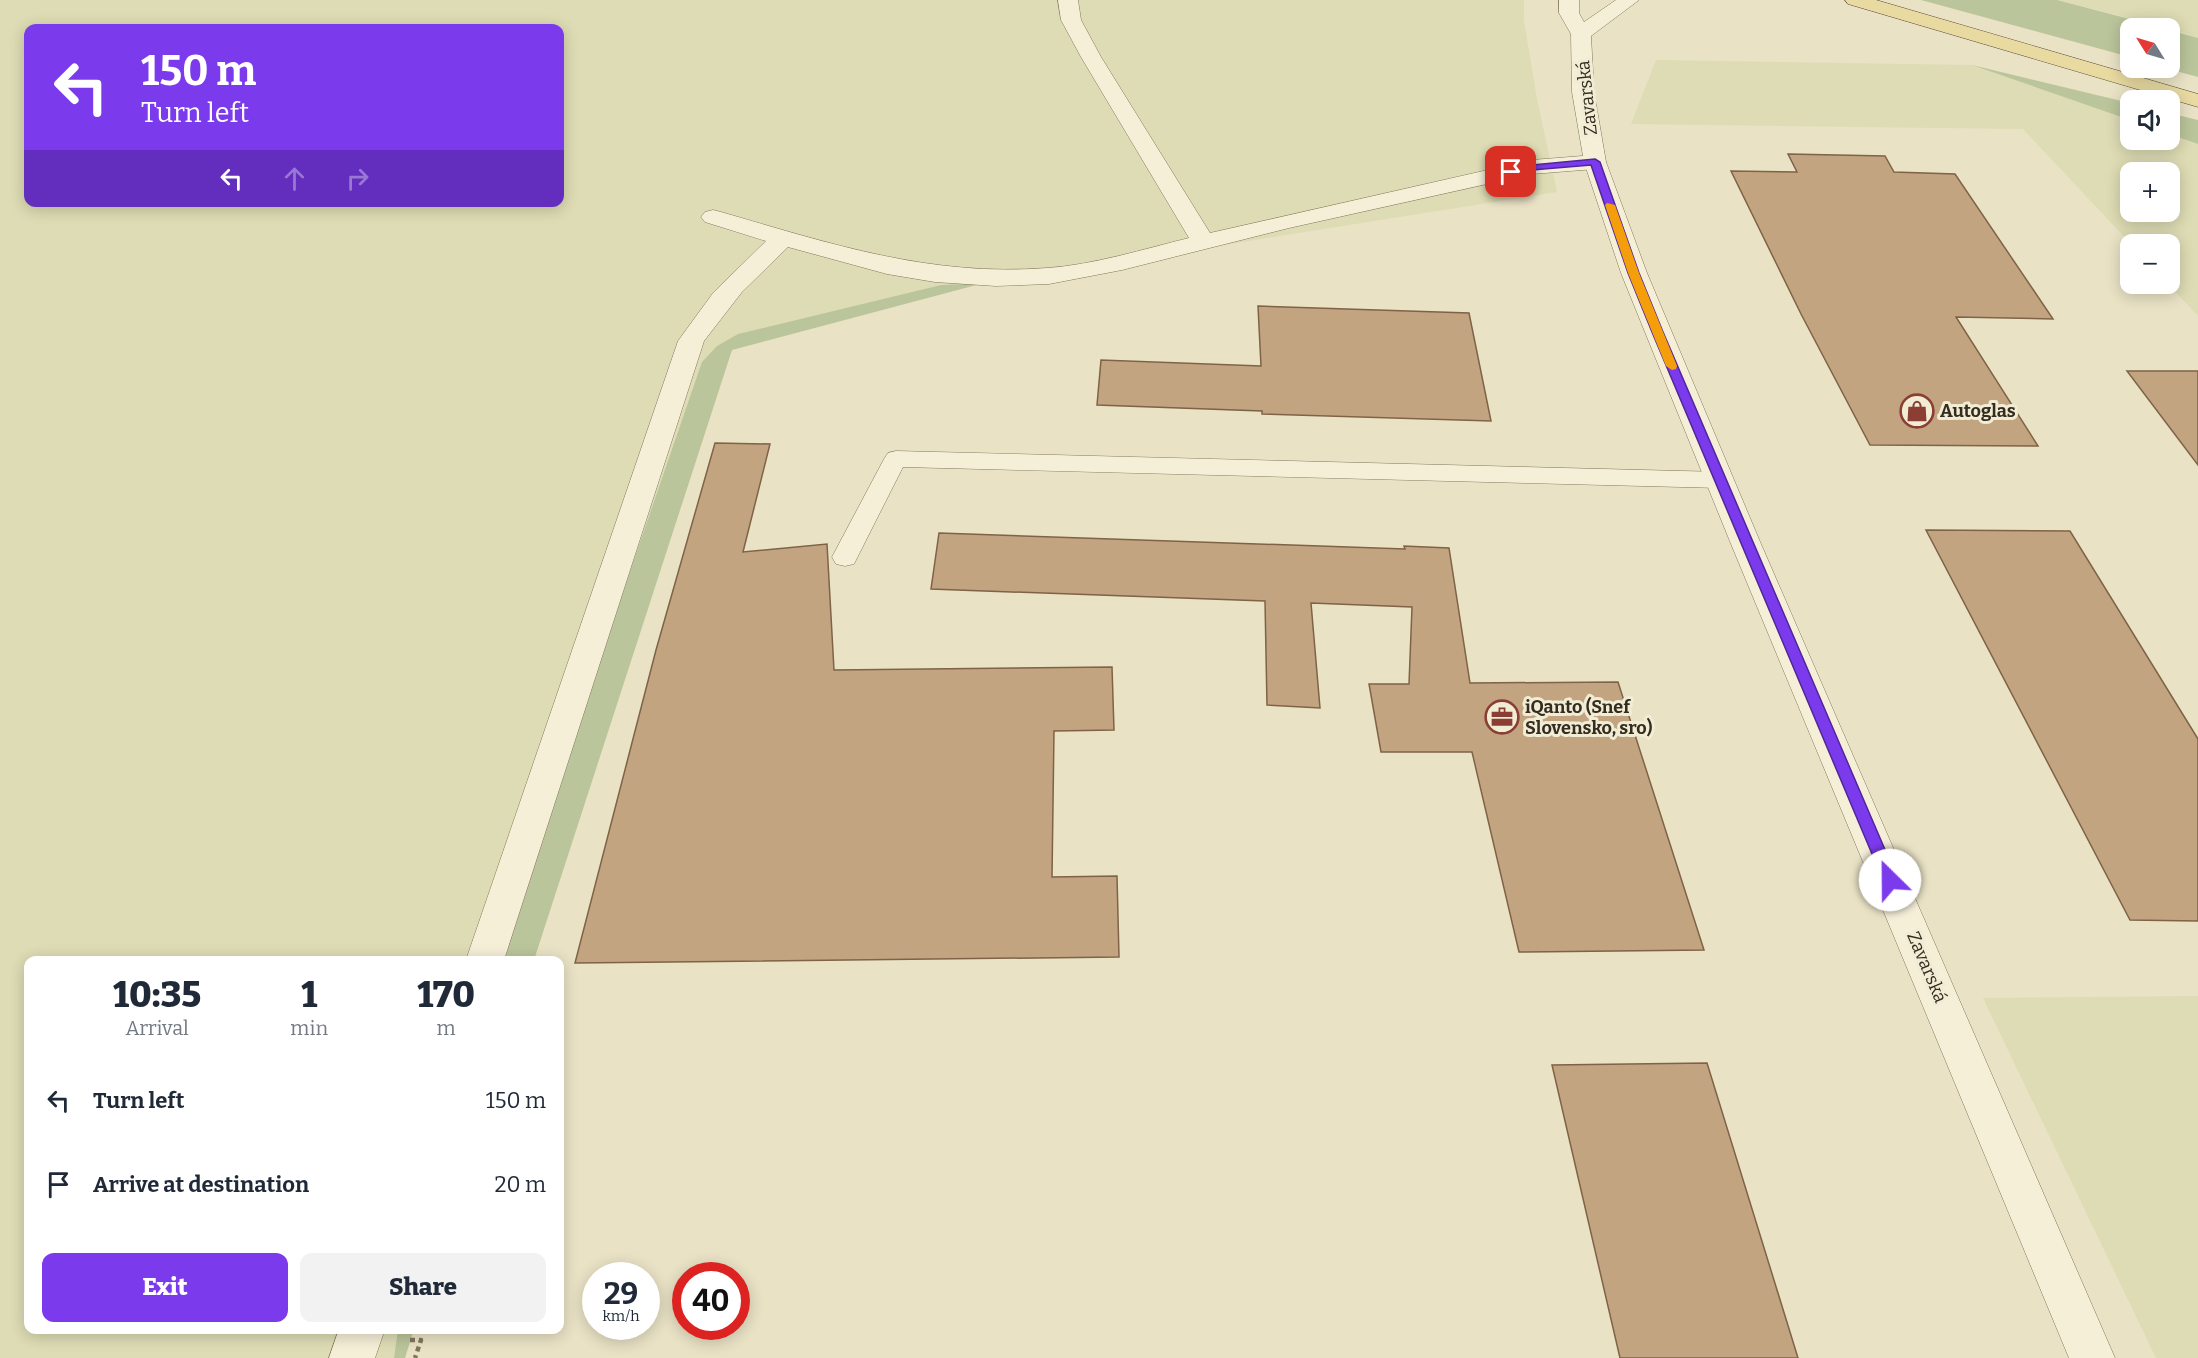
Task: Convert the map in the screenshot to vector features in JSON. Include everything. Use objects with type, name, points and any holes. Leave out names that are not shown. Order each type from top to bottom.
[{"type":"main road","points":[[1855,0],[2198,101]]},
{"type":"street","points":[[1068,0],[1071,20],[1091,57],[1203,242]]},
{"type":"street","name":"Zavarská","points":[[1569,0],[1569,13],[1581,34],[1583,92],[1595,162],[1637,283],[2092,1358]]},
{"type":"street","name":"Zavarská","points":[[1581,34],[1595,11],[1598,0]]},
{"type":"street","points":[[1581,34],[1629,0]]},
{"type":"street","points":[[713,217],[899,268],[966,277],[1014,278],[1074,272],[1532,167],[1595,162]]},
{"type":"street","points":[[486,956],[691,342],[706,316],[725,294],[783,238]]},
{"type":"street","points":[[352,1358],[384,1334]]},
{"type":"lane","points":[[845,557],[896,459],[1721,480]]},
{"type":"path","points":[[384,1334],[421,1340],[415,1358]]},
{"type":"green space","points":[[0,0],[1524,0],[1524,21],[1537,99],[1557,192],[984,283],[941,285],[738,334],[717,346],[504,956],[24,956],[24,1334],[397,1334],[394,1358],[0,1358]]},
{"type":"green space","points":[[1921,0],[2057,0],[2126,18],[2120,18],[2120,54]]},
{"type":"green space","points":[[2057,0],[2198,0],[2198,38],[2180,32],[2180,18],[2129,18]]},
{"type":"green space","points":[[2180,33],[2198,38],[2198,77],[2180,72]]},
{"type":"green space","points":[[1656,60],[1972,65],[2120,117],[2120,150],[2180,150],[2180,138],[2198,144],[2198,316],[2177,294],[2180,294],[2180,234],[2122,234],[2023,129],[1631,124]]},
{"type":"green space","points":[[1972,65],[2120,101],[2120,117]]},
{"type":"green space","points":[[2180,116],[2198,120],[2198,144],[2180,138]]},
{"type":"green space","points":[[984,283],[732,350],[535,956],[504,956],[626,583],[702,362],[717,346],[738,334],[941,285]]},
{"type":"green space","points":[[2198,996],[2198,1358],[2156,1358],[1983,998]]},
{"type":"green space","points":[[397,1334],[412,1334],[405,1358],[394,1358]]},
{"type":"building","points":[[1788,154],[1885,156],[1894,172],[1955,174],[2053,319],[1956,317],[2038,446],[1870,445],[1801,314],[1731,171],[1797,172]]},
{"type":"building","points":[[1258,306],[1469,313],[1491,421],[1262,414],[1262,411],[1097,405],[1101,360],[1261,366]]},
{"type":"building","points":[[2127,371],[2198,371],[2198,465]]},
{"type":"building","points":[[715,443],[770,444],[743,552],[827,544],[834,670],[1112,667],[1114,730],[1054,731],[1052,877],[1117,876],[1119,957],[575,963],[656,650]]},
{"type":"building","points":[[1926,530],[2070,531],[2198,739],[2198,921],[2130,920]]},
{"type":"building","points":[[939,533],[1405,549],[1404,546],[1449,548],[1470,683],[1618,682],[1704,950],[1519,952],[1472,752],[1381,752],[1369,684],[1409,684],[1412,607],[1311,603],[1320,708],[1267,705],[1265,601],[931,589]]},
{"type":"building","points":[[1707,1063],[1798,1358],[1620,1358],[1552,1065]]},
{"type":"slow traffic","points":[[1610,205],[1634,273],[1672,366]]},
{"type":"place","name":"Autoglas","points":[[1917,411]]},
{"type":"place","name":"iQanto (Snef Slovensko, sro)","points":[[1502,717]]},
{"type":"route","points":[[1511,172],[1532,167],[1595,162],[1657,332],[1890,880]]}]
